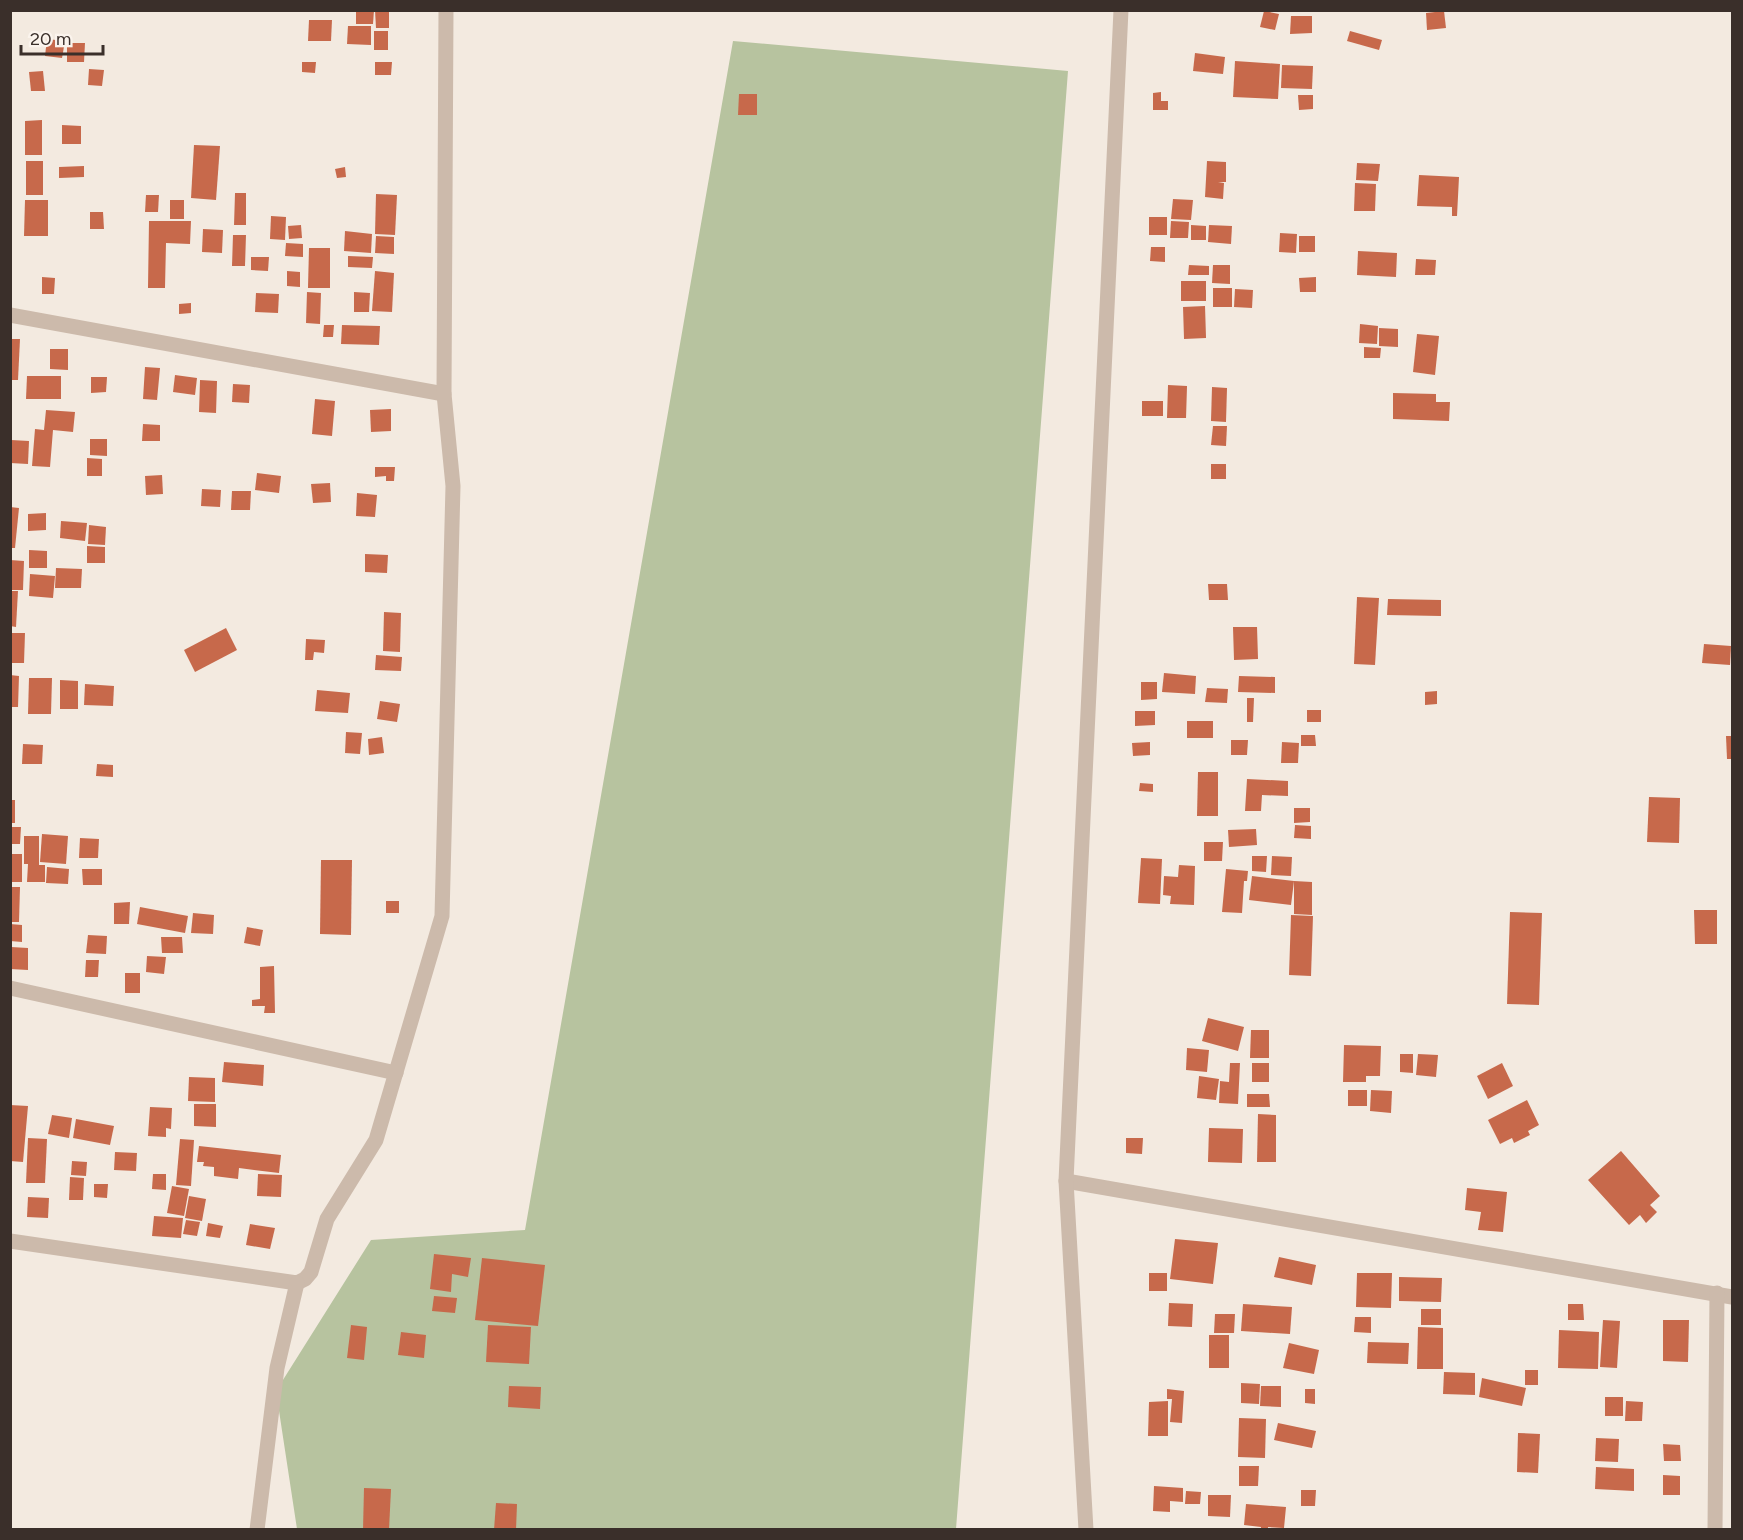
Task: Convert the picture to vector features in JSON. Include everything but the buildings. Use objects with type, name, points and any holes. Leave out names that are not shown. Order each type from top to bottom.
[{"type":"street","points":[[10,1241],[297,1283],[311,1272],[327,1219],[376,1140],[442,916],[453,486],[444,394],[446,10]]},
{"type":"street","points":[[1086,1530],[1066,1181],[1121,10]]},
{"type":"street","points":[[10,315],[444,394]]},
{"type":"street","points":[[10,988],[396,1073]]},
{"type":"street","points":[[1066,1181],[1725,1295],[1716,1530]]},
{"type":"street","points":[[257,1530],[277,1368],[297,1283]]},
{"type":"green space","points":[[733,41],[1068,71],[956,1529],[297,1529],[276,1391],[371,1240],[525,1230]]}]
